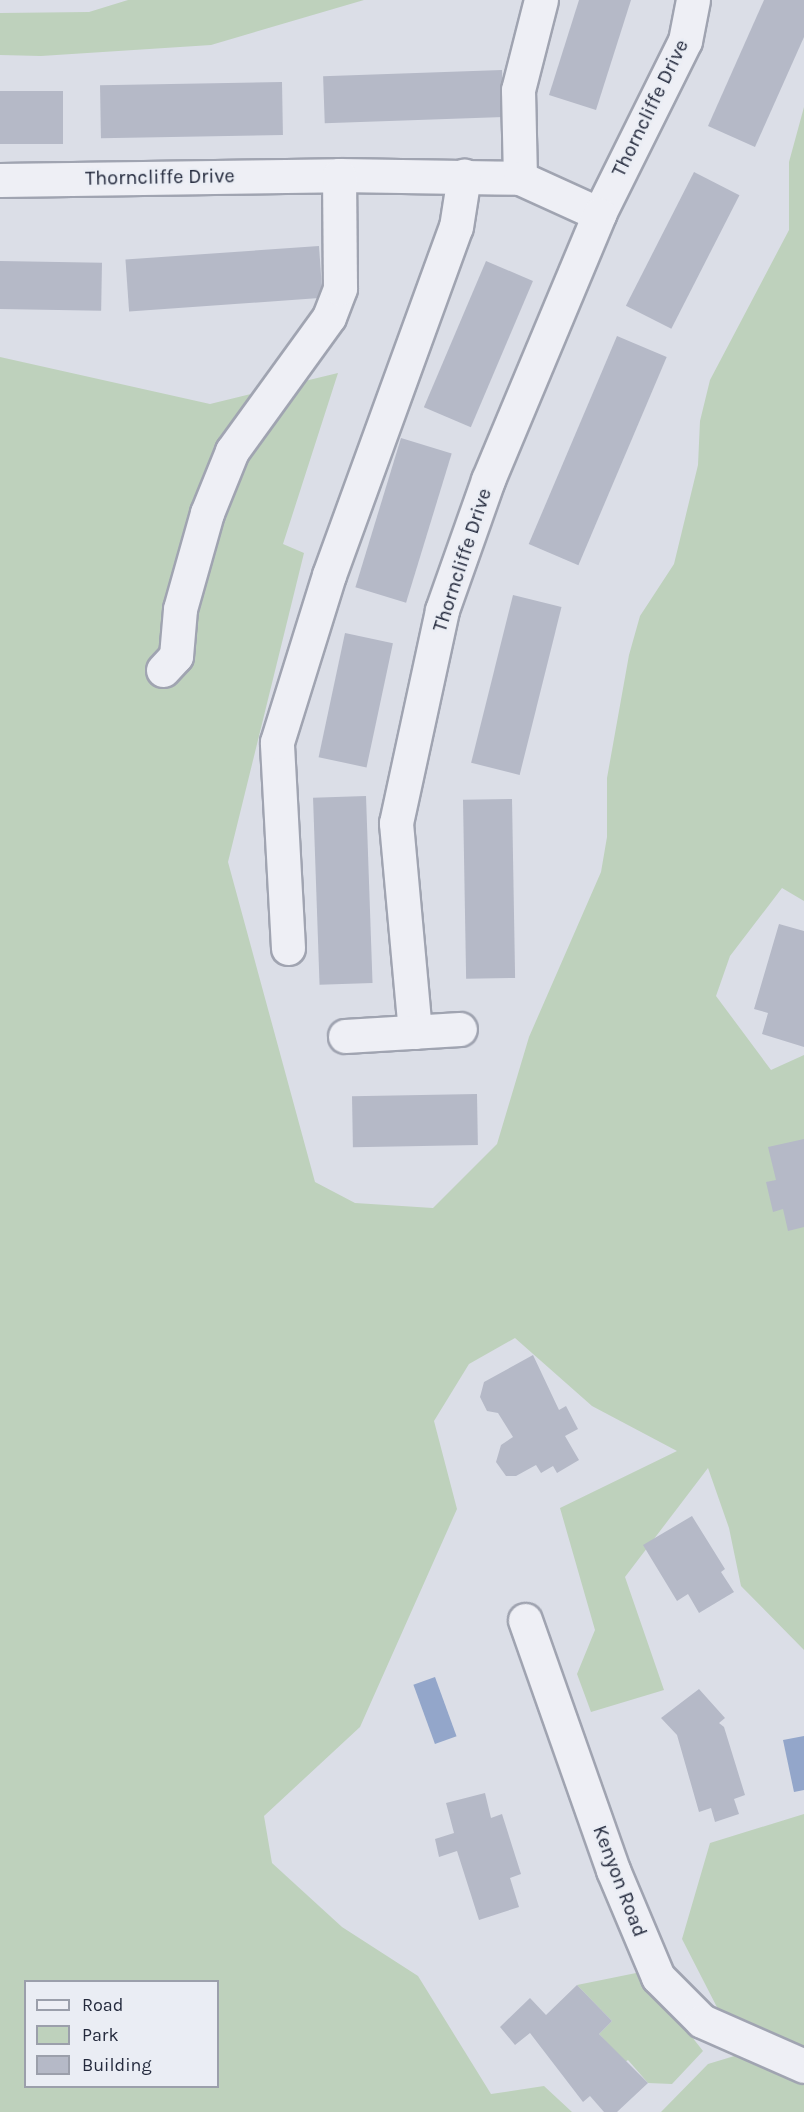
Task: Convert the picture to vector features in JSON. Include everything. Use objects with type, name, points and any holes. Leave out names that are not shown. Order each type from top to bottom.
[{"type":"street","points":[[520,178],[518,90],[541,0]]},
{"type":"street","name":"Thorncliffe Drive","points":[[415,1032],[396,823],[442,610],[488,480],[600,214],[685,41],[693,0]]},
{"type":"street","points":[[163,670],[176,656],[180,609],[207,513],[232,451],[329,317],[340,288],[339,175]]},
{"type":"street","name":"Thorncliffe Drive","points":[[0,180],[339,175],[520,178],[600,214]]},
{"type":"street","points":[[288,948],[276,742],[329,574],[456,227],[464,176]]},
{"type":"street","points":[[345,1036],[460,1029]]},
{"type":"street","name":"Kenyon Road","points":[[525,1620],[614,1870],[658,1977],[702,2021],[804,2066]]},
{"type":"green space","points":[[128,0],[364,0],[211,45],[41,56],[0,55],[0,13],[89,12]]},
{"type":"green space","points":[[804,107],[804,901],[782,888],[730,956],[716,996],[771,1070],[804,1055],[804,1650],[741,1586],[729,1528],[708,1468],[625,1577],[664,1690],[591,1712],[577,1674],[595,1630],[560,1508],[677,1451],[592,1406],[515,1338],[469,1364],[434,1421],[457,1509],[360,1727],[264,1816],[272,1863],[342,1927],[418,1976],[491,2094],[544,2086],[572,2112],[0,2112],[0,357],[210,404],[338,373],[283,544],[304,553],[228,862],[315,1182],[355,1203],[433,1208],[497,1144],[529,1037],[601,872],[607,837],[607,778],[629,655],[640,616],[674,564],[698,465],[700,421],[710,380],[789,230],[789,162]]},
{"type":"green space","points":[[804,1814],[804,2112],[661,2112],[708,2064],[741,2054],[682,1939],[710,1843]]},
{"type":"green space","points":[[641,1972],[703,2051],[672,2084],[648,2083],[628,2060],[625,2062],[599,2034],[612,2021],[577,1985]]},
{"type":"water","points":[[435,1677],[457,1736],[435,1744],[413,1685]]},
{"type":"water","points":[[804,1736],[804,1790],[794,1792],[783,1740]]},
{"type":"building","points":[[579,0],[631,0],[596,110],[549,95]]},
{"type":"building","points":[[764,0],[804,0],[804,37],[755,147],[708,126]]},
{"type":"building","points":[[502,70],[504,117],[325,123],[323,76]]},
{"type":"building","points":[[282,82],[283,135],[101,138],[100,85]]},
{"type":"building","points":[[0,91],[63,91],[63,144],[0,144]]},
{"type":"building","points":[[694,172],[739,195],[671,329],[626,306]]},
{"type":"building","points":[[319,246],[323,298],[129,311],[125,260]]},
{"type":"building","points":[[0,261],[102,263],[101,311],[0,309]]},
{"type":"building","points":[[486,261],[533,281],[471,427],[424,407]]},
{"type":"building","points":[[617,336],[667,357],[578,565],[529,544]]},
{"type":"building","points":[[401,438],[452,453],[406,603],[355,587]]},
{"type":"building","points":[[513,595],[562,607],[520,775],[471,763]]},
{"type":"building","points":[[345,633],[393,643],[367,767],[319,757]]},
{"type":"building","points":[[366,796],[373,983],[320,985],[313,798]]},
{"type":"building","points":[[512,799],[515,978],[466,979],[463,800]]},
{"type":"building","points":[[779,924],[804,931],[804,1047],[762,1034],[768,1013],[754,1009]]},
{"type":"building","points":[[477,1094],[478,1145],[353,1147],[352,1096]]},
{"type":"building","points":[[804,1139],[804,1227],[788,1231],[783,1209],[773,1212],[766,1182],[776,1180],[768,1147]]},
{"type":"building","points":[[533,1355],[559,1410],[566,1406],[578,1429],[565,1436],[579,1460],[557,1473],[553,1466],[541,1473],[536,1465],[516,1476],[506,1476],[496,1462],[501,1445],[513,1437],[498,1413],[487,1411],[480,1397],[484,1382]]},
{"type":"building","points":[[692,1516],[725,1569],[721,1572],[734,1592],[699,1613],[688,1594],[677,1601],[643,1545]]},
{"type":"building","points":[[699,1689],[725,1718],[719,1723],[724,1727],[745,1795],[734,1799],[739,1814],[715,1822],[711,1808],[699,1812],[677,1735],[661,1718]]},
{"type":"building","points":[[485,1793],[491,1818],[502,1814],[521,1874],[510,1878],[519,1907],[479,1920],[457,1851],[439,1857],[435,1839],[454,1833],[446,1803]]},
{"type":"building","points":[[577,1985],[612,2021],[599,2034],[648,2083],[617,2112],[604,2112],[590,2096],[583,2102],[530,2033],[515,2045],[500,2027],[530,1998],[546,2015]]}]
